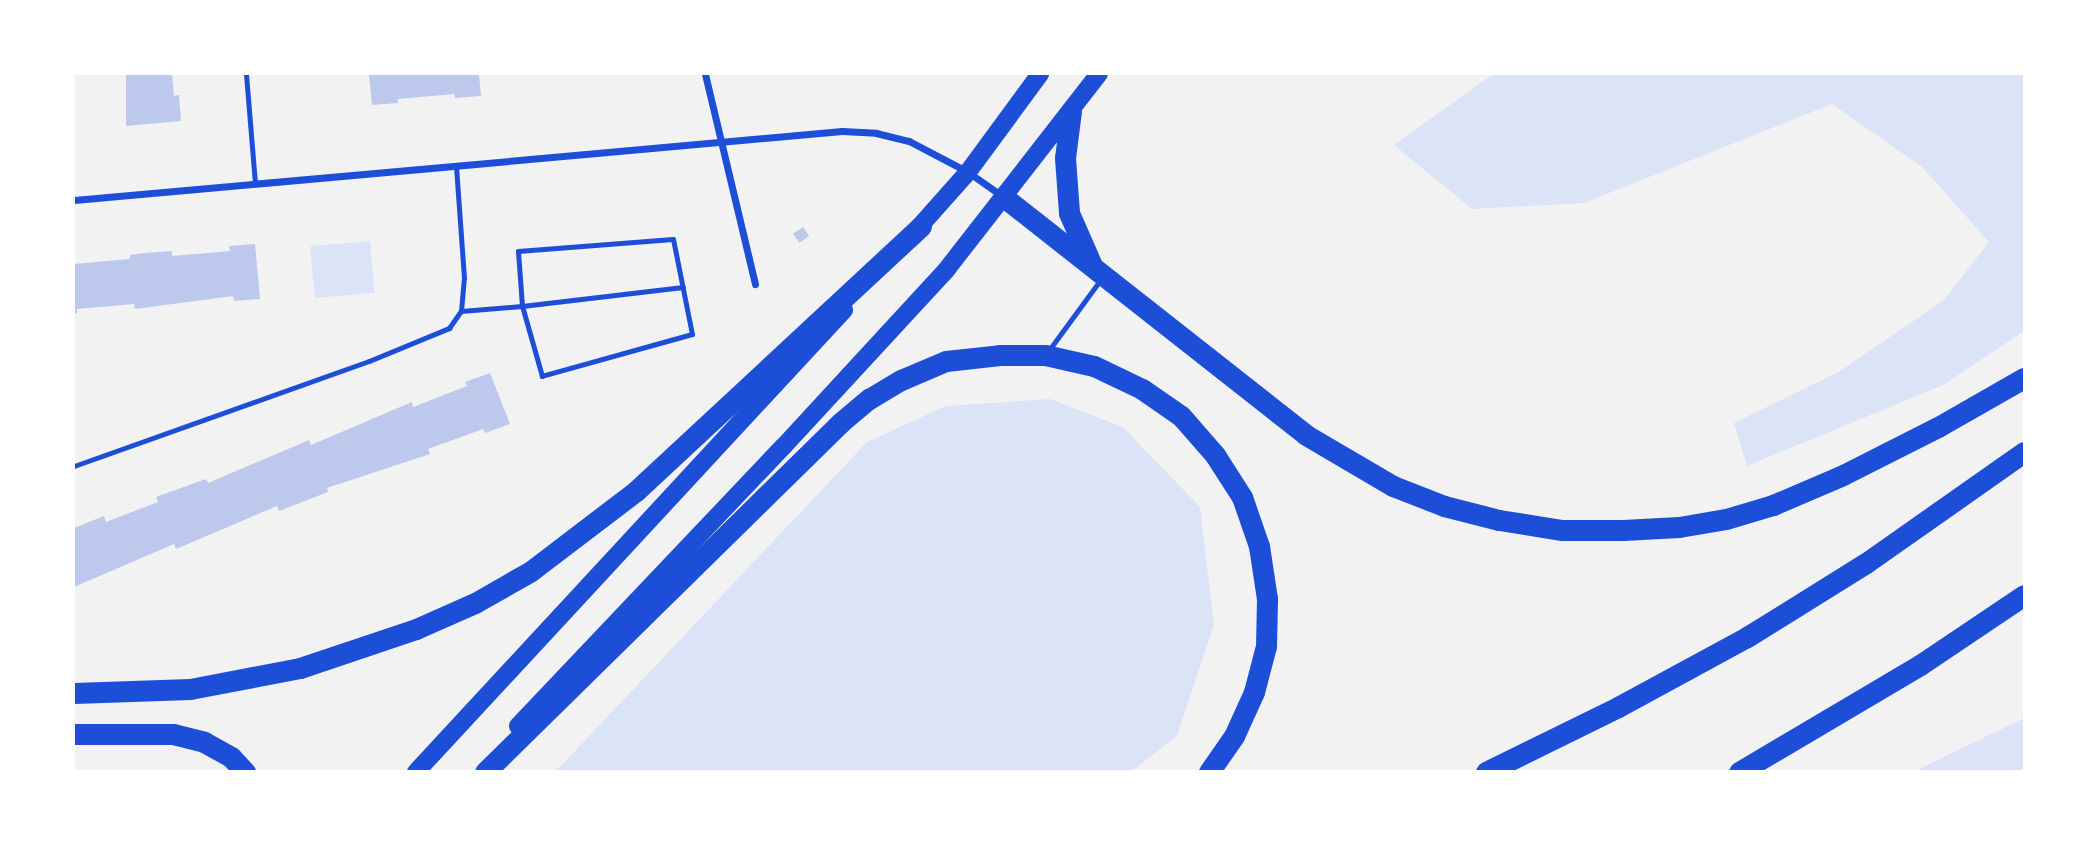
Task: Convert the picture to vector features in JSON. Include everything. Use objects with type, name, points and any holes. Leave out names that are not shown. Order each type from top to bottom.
[{"type":"highway","points":[[1071,111],[1065,158],[1069,213],[1099,274]]},
{"type":"highway","points":[[1005,198],[1306,435],[1353,465],[1393,486],[1444,506],[1499,520],[1562,530],[1679,527],[1726,519],[1773,505],[1843,475],[1938,427],[2025,378]]},
{"type":"highway","points":[[74,693],[190,689],[300,668],[416,629],[497,590],[531,571],[586,533],[636,491],[921,226]]},
{"type":"highway","points":[[485,772],[840,423],[869,399],[901,380],[946,361],[1000,355],[1045,355],[1094,366],[1142,388],[1181,416],[1215,455],[1242,497],[1259,546],[1267,599],[1266,646],[1254,692],[1234,736],[1209,772]]},
{"type":"highway","points":[[1486,772],[1618,707],[1746,637],[1866,563],[2025,452]]},
{"type":"highway","points":[[1767,772],[2025,595]]},
{"type":"highway","points":[[1739,772],[1920,665]]},
{"type":"highway","points":[[74,734],[173,734],[204,742],[231,757],[245,772]]},
{"type":"main road","points":[[416,772],[921,226],[968,172],[1040,74]]},
{"type":"main road","points":[[474,772],[783,447],[947,269],[1099,74]]},
{"type":"street","points":[[705,74],[755,284]]},
{"type":"street","points":[[74,200],[819,132],[876,133],[909,141],[968,172],[1005,198]]},
{"type":"lane","points":[[246,74],[255,183]]},
{"type":"lane","points":[[74,466],[369,361],[449,328],[461,311],[464,278],[456,167]]},
{"type":"lane","points":[[673,239],[692,334],[542,376],[522,306],[518,251],[673,239]]},
{"type":"lane","points":[[1045,355],[1099,274]]},
{"type":"lane","points":[[461,311],[682,287]]},
{"type":"shaded area","points":[[1493,74],[2024,74],[2024,331],[1943,385],[1747,466],[1734,423],[1840,371],[1944,300],[1989,242],[1922,167],[1832,104],[1584,203],[1472,209],[1394,145]]},
{"type":"shaded area","points":[[370,241],[375,293],[315,298],[310,246]]},
{"type":"shaded area","points":[[1050,399],[1123,427],[1200,507],[1214,625],[1177,736],[1132,771],[556,771],[867,442],[946,406]]},
{"type":"shaded area","points":[[2024,718],[2024,771],[1915,771]]},
{"type":"building","points":[[126,74],[172,74],[174,96],[179,95],[181,121],[126,126]]},
{"type":"building","points":[[369,74],[479,74],[481,96],[455,98],[454,94],[398,99],[398,103],[372,105]]},
{"type":"building","points":[[803,227],[809,236],[799,243],[793,234]]},
{"type":"building","points":[[255,244],[260,299],[234,301],[233,296],[135,309],[134,304],[77,309],[74,314],[74,264],[130,259],[130,255],[145,253],[172,251],[172,256],[230,251],[229,246]]},
{"type":"building","points":[[490,373],[510,424],[485,433],[483,429],[428,449],[430,454],[327,488],[328,492],[279,511],[277,506],[176,549],[174,544],[74,587],[74,528],[104,516],[106,522],[158,502],[156,497],[206,479],[208,483],[309,440],[311,445],[412,402],[413,407],[467,386],[465,382]]}]
